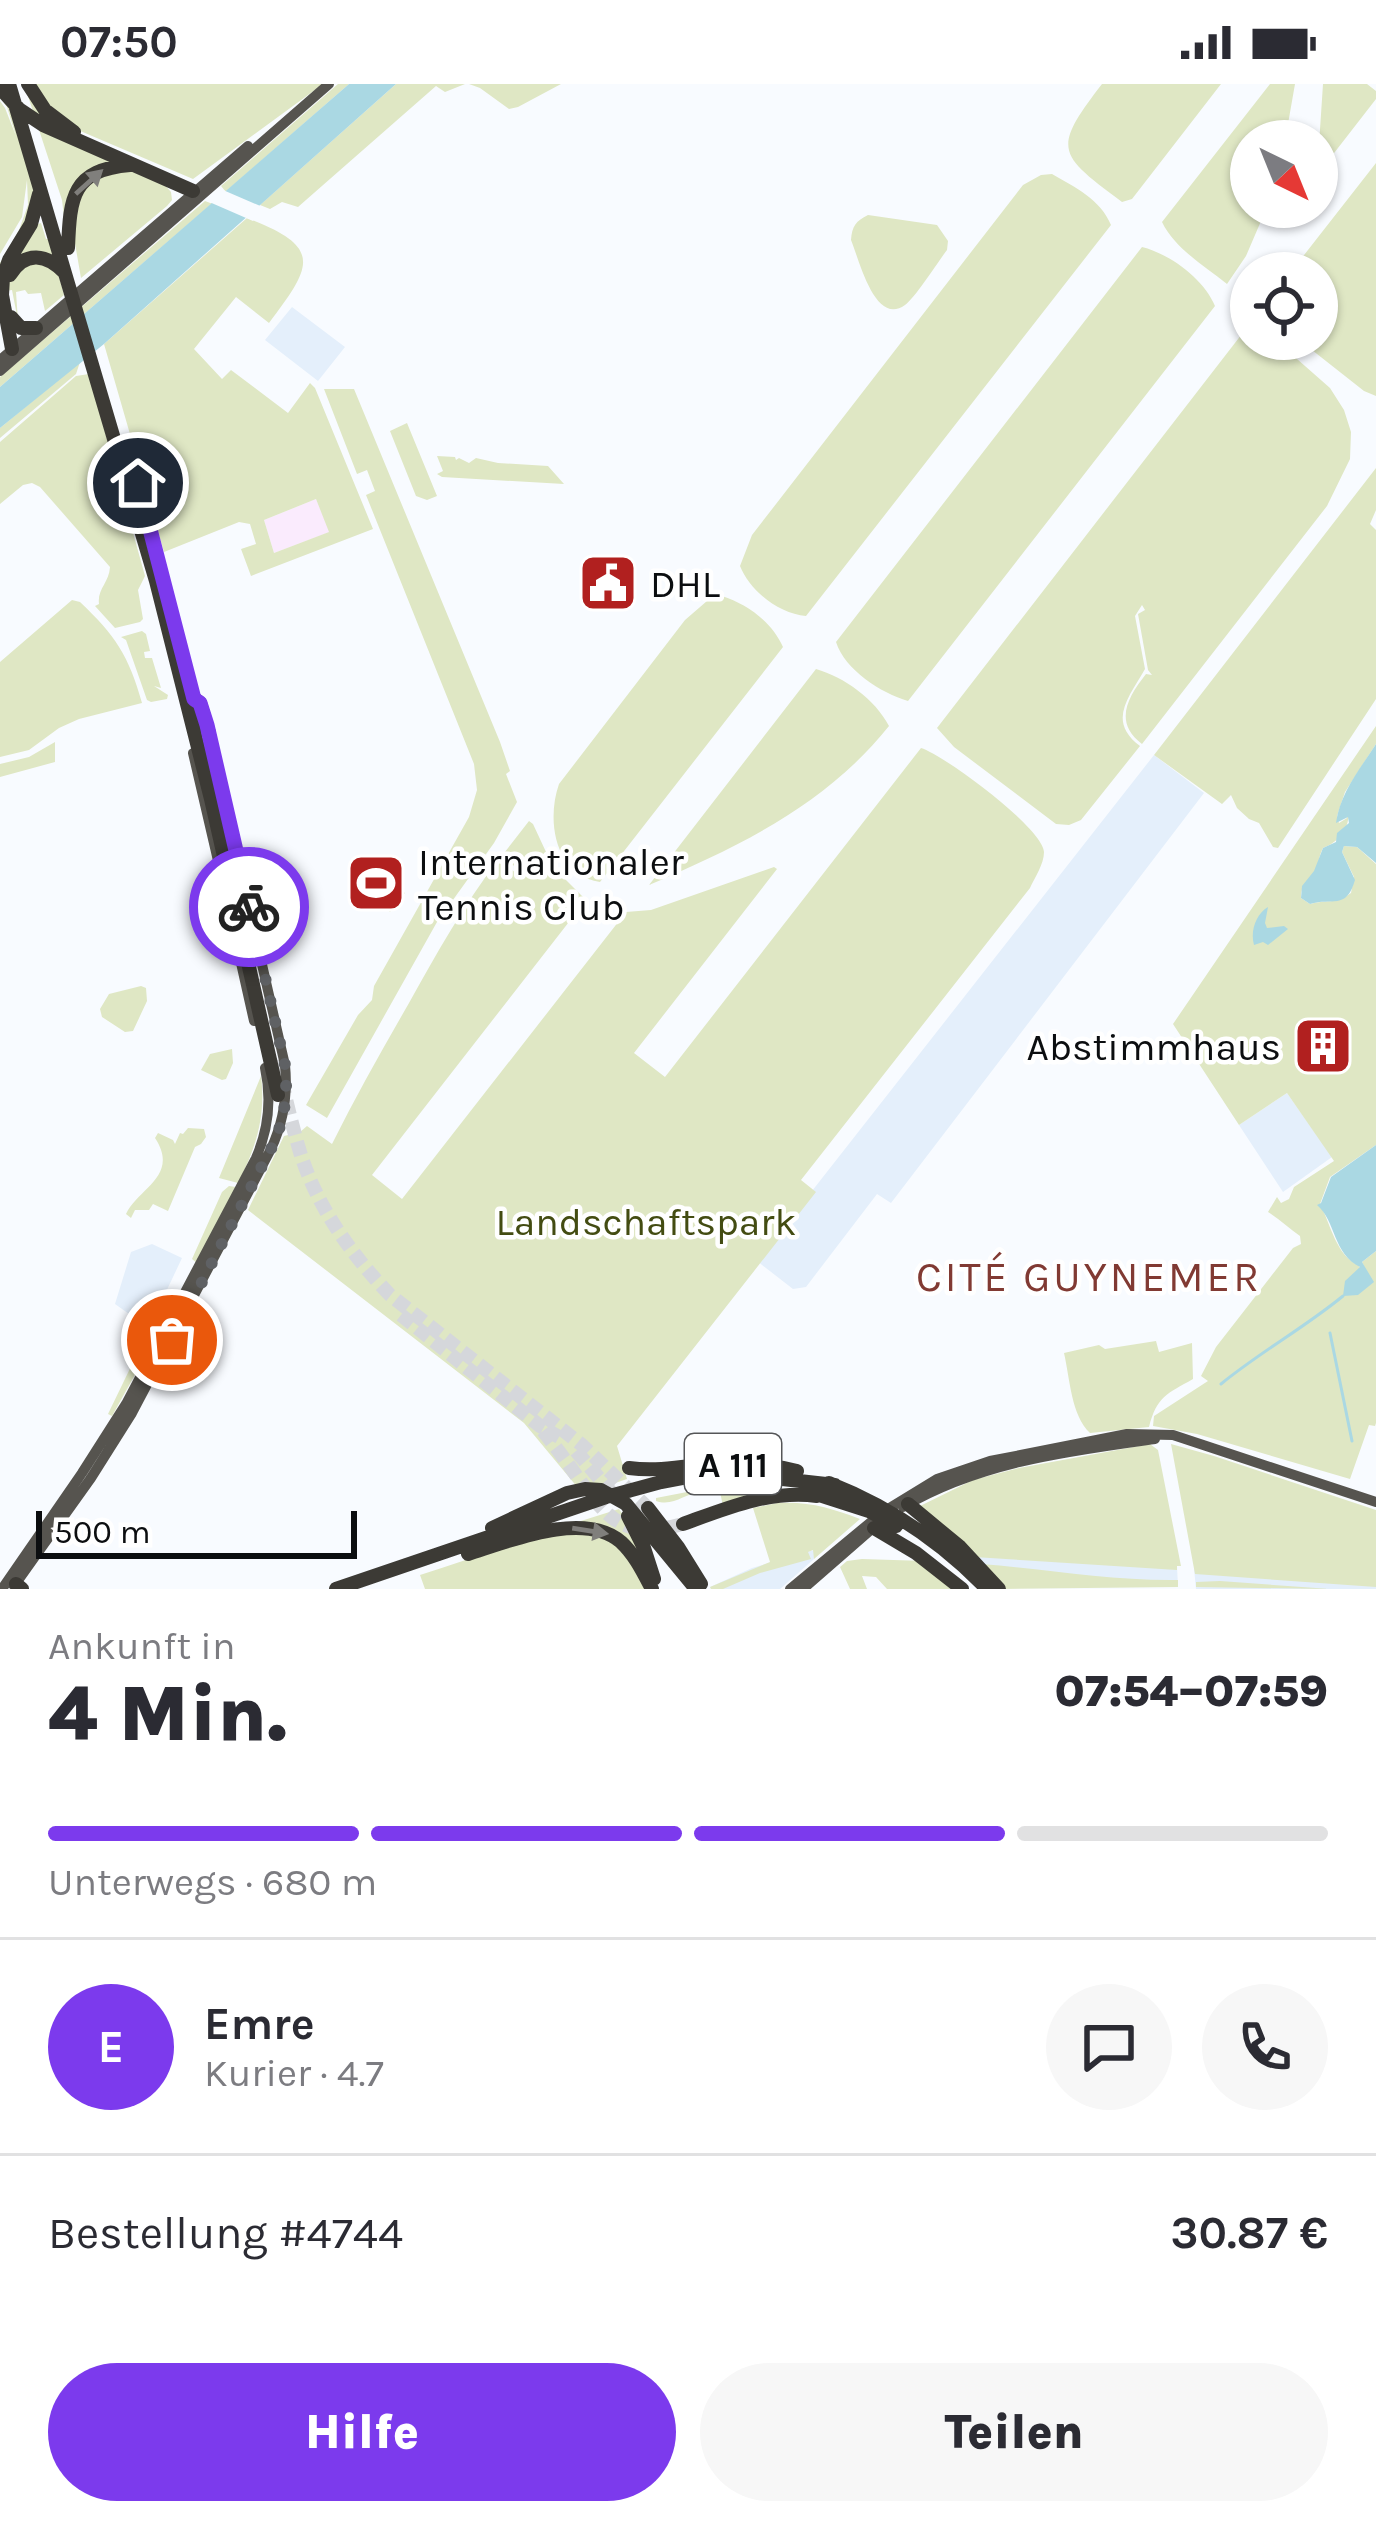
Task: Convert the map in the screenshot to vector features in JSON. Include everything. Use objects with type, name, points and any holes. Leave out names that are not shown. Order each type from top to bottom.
[{"type":"highway","points":[[9,84],[148,521],[277,1060]]},
{"type":"highway","points":[[18,84],[68,248]]},
{"type":"highway","points":[[28,84],[45,110],[70,130],[201,190]]},
{"type":"highway","points":[[0,88],[23,113],[61,134],[201,190]]},
{"type":"highway","points":[[72,281],[69,212],[79,187],[103,169],[131,165]]},
{"type":"highway","points":[[16,350],[2,295],[3,277],[31,224],[40,189]]},
{"type":"highway","points":[[16,350],[7,290],[18,263],[30,257],[44,258],[72,281]]},
{"type":"highway","points":[[11,317],[19,327],[36,328]]},
{"type":"highway","points":[[96,355],[211,800],[278,1095]]},
{"type":"highway","points":[[146,545],[151,580]]},
{"type":"highway","points":[[194,699],[200,703],[209,733]]},
{"type":"highway","name":"A 111","points":[[629,1468],[722,1464],[796,1471],[835,1485],[915,1526],[986,1589]]},
{"type":"highway","points":[[336,1589],[606,1498],[682,1478],[758,1475],[835,1485]]},
{"type":"highway","points":[[463,1546],[560,1496],[585,1489],[608,1492],[626,1504],[700,1589]]},
{"type":"highway","name":"A 111","points":[[683,1524],[760,1498],[815,1494],[869,1511],[908,1532],[974,1589]]},
{"type":"highway","points":[[900,1505],[960,1547],[999,1589]]},
{"type":"highway","points":[[622,1507],[644,1548],[655,1589]]},
{"type":"highway","points":[[648,1508],[700,1589]]},
{"type":"highway","points":[[874,1524],[962,1589]]},
{"type":"highway","points":[[361,1589],[501,1543],[582,1527],[618,1540],[655,1589]]},
{"type":"main road","points":[[0,360],[329,84]]},
{"type":"main road","points":[[167,179],[177,193],[172,209]]},
{"type":"main road","points":[[0,370],[36,328],[172,209],[201,190]]},
{"type":"main road","points":[[119,1425],[259,1153],[269,1109],[262,1056],[151,580]]},
{"type":"main road","points":[[12,1587],[161,1360],[274,1143],[286,1102],[285,1065],[209,733]]},
{"type":"main road","points":[[790,1589],[900,1505],[953,1480],[998,1467],[1150,1440],[1189,1440],[1376,1502]]},
{"type":"main road","points":[[803,1589],[874,1524]]},
{"type":"shaded area","points":[[292,307],[345,347],[318,381],[265,340]]},
{"type":"shaded area","points":[[316,499],[330,532],[274,553],[264,520]]},
{"type":"shaded area","points":[[1154,755],[1204,793],[891,1203],[877,1194],[806,1287],[793,1289],[757,1261]]},
{"type":"shaded area","points":[[1287,1093],[1332,1157],[1283,1192],[1239,1125]]},
{"type":"shaded area","points":[[152,1244],[182,1258],[147,1332],[146,1326],[115,1304],[131,1252]]},
{"type":"shaded area","points":[[814,1550],[814,1559],[780,1589],[710,1587],[752,1568]]},
{"type":"shaded area","points":[[969,1552],[1177,1566],[1178,1587],[982,1565]]},
{"type":"shaded area","points":[[1194,1568],[1376,1581],[1376,1589],[1196,1589]]},
{"type":"green space","points":[[4,84],[42,215],[35,225],[41,223],[49,239],[64,295],[45,311],[41,293],[16,292],[18,321],[12,290],[0,292],[0,263],[28,205],[27,180],[22,217],[0,254],[0,101],[16,136],[7,107],[0,98]]},
{"type":"green space","points":[[24,84],[39,107],[171,192],[167,206],[81,278],[73,232],[64,217]]},
{"type":"green space","points":[[32,84],[323,84],[193,179],[78,130],[58,116]]},
{"type":"green space","points":[[338,84],[349,84],[305,122],[226,192],[221,186]]},
{"type":"green space","points":[[396,84],[465,84],[445,92],[436,86],[298,207],[282,202],[270,209],[260,205]]},
{"type":"green space","points":[[469,84],[561,84],[509,109]]},
{"type":"green space","points":[[1102,84],[1221,84],[1132,199],[1122,202],[1085,173],[1069,150],[1075,124]]},
{"type":"green space","points":[[1270,84],[1295,84],[1289,120],[1242,120]]},
{"type":"green space","points":[[1323,84],[1367,84],[1376,91],[1376,99],[1338,148],[1338,120],[1321,120]]},
{"type":"green space","points":[[1230,135],[1230,228],[1258,228],[1248,252],[1230,252],[1227,284],[1182,249],[1162,222]]},
{"type":"green space","points":[[1376,163],[1376,396],[1325,360],[1338,360],[1338,252],[1306,252],[1325,228],[1338,228],[1338,212]]},
{"type":"green space","points":[[1052,174],[1094,201],[1111,225],[806,616],[776,606],[751,584],[740,566],[752,535],[1023,185]]},
{"type":"green space","points":[[205,201],[212,204],[0,387],[0,377]]},
{"type":"green space","points":[[868,215],[937,225],[948,241],[947,250],[915,295],[894,309],[885,307],[870,288],[851,240],[855,224]]},
{"type":"green space","points":[[247,218],[289,239],[303,260],[301,272],[269,323],[236,297],[194,349],[222,379],[231,370],[288,413],[310,383],[315,388],[373,529],[251,576],[241,549],[256,544],[250,524],[239,522],[164,552],[104,344]],"holes":[[[316,499],[329,532],[274,553],[264,520]]]},
{"type":"green space","points":[[1142,247],[1185,269],[1215,306],[908,701],[876,686],[847,662],[836,642]]},
{"type":"green space","points":[[1230,349],[1230,360],[1298,360],[1330,388],[1351,432],[1350,459],[1327,506],[1142,744],[1128,727],[1126,709],[1146,674],[1152,675],[1138,614],[1145,610],[1142,605],[1135,616],[1145,669],[1128,699],[1123,718],[1130,737],[1140,746],[1081,820],[1056,824],[954,747],[937,728]]},
{"type":"green space","points":[[80,362],[76,374],[0,438],[0,428]]},
{"type":"green space","points":[[89,374],[145,576],[138,590],[143,619],[115,628],[95,606],[110,567],[40,487],[23,485],[0,504],[0,442],[76,376]]},
{"type":"green space","points":[[324,389],[354,389],[500,742],[517,802],[494,843],[437,922],[327,1118],[306,1105],[358,1015],[372,1000],[374,986],[469,817],[477,790],[474,764],[366,495],[375,491],[367,470],[357,474]]},
{"type":"green space","points":[[407,423],[437,496],[427,500],[416,496],[390,431]]},
{"type":"green space","points":[[437,456],[469,463],[476,458],[548,466],[564,484],[442,477],[437,474],[443,471]]},
{"type":"green space","points":[[1376,468],[1376,510],[1370,524],[1376,530],[1376,699],[1278,848],[1273,847],[1259,823],[1237,808],[1231,795],[1222,804],[1154,755]]},
{"type":"green space","points":[[722,596],[758,615],[783,647],[600,882],[585,877],[564,858],[558,844],[554,814],[559,784],[685,620],[707,601]]},
{"type":"green space","points":[[72,600],[80,602],[112,636],[142,703],[79,719],[29,750],[0,757],[0,662]]},
{"type":"green space","points":[[142,631],[150,651],[144,652],[145,658],[152,658],[161,688],[154,686],[167,699],[147,700],[121,637]]},
{"type":"green space","points":[[816,669],[858,690],[889,726],[838,779],[809,801],[716,855],[649,885]]},
{"type":"green space","points":[[1376,726],[1376,744],[1345,792],[1337,816],[1339,823],[1347,818],[1348,808],[1349,815],[1346,827],[1323,848],[1301,898],[1310,904],[1351,893],[1354,877],[1342,852],[1344,846],[1357,847],[1376,864],[1376,1145],[1330,1177],[1320,1204],[1339,1247],[1372,1283],[1362,1262],[1376,1251],[1376,1423],[1369,1425],[1350,1479],[1197,1434],[1153,1426],[1154,1416],[1208,1381],[1201,1376],[1216,1347],[1293,1248],[1301,1244],[1300,1236],[1268,1212],[1277,1197],[1281,1203],[1289,1199],[1294,1187],[1334,1161],[1287,1093],[1239,1125],[1173,1024]]},
{"type":"green space","points":[[55,742],[55,762],[0,777],[0,764],[29,757]]},
{"type":"green space","name":"Landschaftspark","points":[[921,748],[970,778],[1028,827],[1044,852],[1039,870],[1030,888],[801,1180],[816,1192],[617,1446],[627,1479],[583,1494],[524,1423],[248,1210],[284,1136],[307,1126],[332,1144],[430,966],[486,876],[499,859],[522,878],[526,874],[501,857],[529,821],[553,867],[586,900],[372,1175],[402,1199],[626,912],[651,910],[774,867],[777,869],[634,1053],[665,1077]]},
{"type":"green space","points":[[372,863],[405,893],[390,912],[357,882]]},
{"type":"green space","points":[[146,988],[147,1001],[133,1031],[125,1032],[102,1017],[100,1009],[109,994]]},
{"type":"green space","points":[[232,1049],[233,1063],[226,1079],[201,1070],[210,1054]]},
{"type":"green space","points":[[261,1076],[261,1118],[250,1157],[238,1183],[219,1178]]},
{"type":"green space","points":[[188,1128],[204,1129],[206,1137],[195,1147],[168,1211],[153,1204],[149,1210],[135,1210],[131,1218],[126,1214],[160,1172],[158,1133],[175,1144]]},
{"type":"green space","points":[[229,1186],[236,1187],[197,1263],[192,1259]]},
{"type":"green space","points":[[153,1321],[147,1353],[112,1416],[108,1414]]},
{"type":"green space","points":[[1156,1341],[1159,1352],[1192,1343],[1193,1379],[1164,1397],[1149,1427],[1090,1433],[1075,1407],[1064,1353]]},
{"type":"green space","points":[[1150,1444],[1158,1450],[1181,1566],[1177,1570],[974,1557],[920,1506],[973,1480]]},
{"type":"green space","points":[[1171,1444],[1376,1510],[1376,1587],[1195,1574]]},
{"type":"green space","points":[[713,1487],[772,1490],[723,1506],[720,1492],[656,1501]]},
{"type":"green space","points":[[777,1503],[820,1506],[860,1519],[814,1559],[813,1550],[808,1552],[811,1559],[711,1589],[770,1562],[753,1508]]},
{"type":"green space","points":[[619,1509],[653,1584],[626,1543],[565,1526]]},
{"type":"green space","points":[[587,1530],[616,1542],[649,1589],[425,1589],[420,1575],[524,1542]]},
{"type":"green space","points":[[862,1559],[925,1561],[958,1589],[887,1589],[876,1577],[862,1576],[867,1589],[850,1589],[840,1567]]},
{"type":"green space","points":[[981,1564],[1178,1580],[1178,1587],[1002,1589]]},
{"type":"green space","points":[[1196,1582],[1330,1589],[1196,1587]]},
{"type":"water","points":[[349,84],[396,84],[104,344],[0,428],[0,387]]},
{"type":"water","points":[[1376,744],[1376,863],[1357,847],[1344,846],[1342,852],[1355,880],[1351,890],[1343,899],[1310,904],[1301,898],[1302,886],[1323,848],[1336,842],[1337,833],[1349,823],[1348,817],[1336,823],[1342,802]]},
{"type":"water","points":[[1268,907],[1267,928],[1288,929],[1268,945],[1254,945],[1255,923]]},
{"type":"water","points":[[1376,1145],[1376,1251],[1362,1262],[1374,1282],[1358,1295],[1343,1296],[1345,1281],[1360,1267],[1345,1254],[1317,1205],[1331,1177]]},
{"type":"pier","points":[[222,188],[265,208],[253,221],[207,201]]},
{"type":"waterway","points":[[1221,1384],[1343,1296]]},
{"type":"waterway","points":[[1330,1333],[1352,1441]]},
{"type":"tunnel","points":[[277,1060],[307,1172],[326,1211],[362,1263],[390,1295],[582,1445],[648,1508]]},
{"type":"tunnel","points":[[401,1315],[559,1437]]},
{"type":"tunnel","points":[[543,1431],[610,1516],[647,1530],[683,1524]]},
{"type":"tunnel","points":[[576,1451],[616,1498]]},
{"type":"way so far","points":[[172,1340],[284,1115],[285,1065],[249,907]]},
{"type":"place","name":"DHL","points":[[608,583]]},
{"type":"place","name":"Internationaler Tennis Club","points":[[376,883]]},
{"type":"place","name":"Abstimmhaus","points":[[1323,1046]]},
{"type":"district","name":"CITÉ GUYNEMER","points":[[1089,1276]]},
{"type":"route","points":[[138,483],[194,699],[207,725],[249,907]]}]
